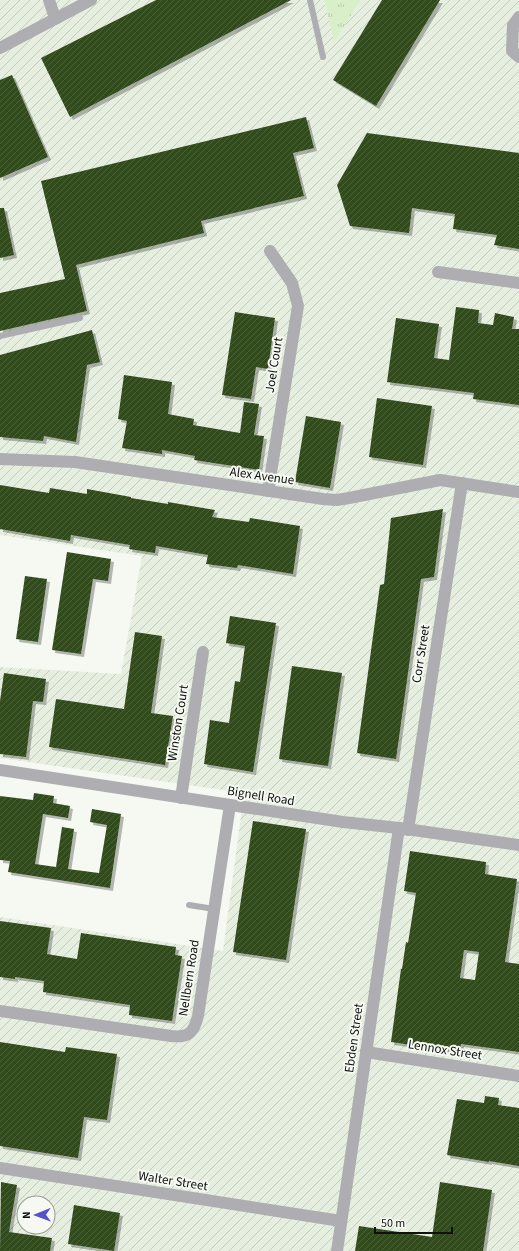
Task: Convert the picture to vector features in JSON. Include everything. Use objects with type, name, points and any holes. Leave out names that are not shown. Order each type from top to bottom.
[{"type":"street","points":[[49,0],[53,12],[57,18]]},
{"type":"street","points":[[0,48],[90,0]]},
{"type":"street","points":[[519,17],[513,26],[512,51],[519,57]]},
{"type":"street","name":"Joel Court","points":[[268,491],[298,306],[292,283],[270,251]]},
{"type":"street","points":[[438,272],[519,283]]},
{"type":"street","name":"Alex Avenue","points":[[0,459],[75,462],[337,500],[440,480],[519,492]]},
{"type":"street","name":"Corr Street","points":[[403,829],[462,483]]},
{"type":"street","name":"Winston Court","points":[[181,798],[203,652]]},
{"type":"street","name":"Bignell Road","points":[[0,770],[343,822],[519,846]]},
{"type":"street","name":"Nellbern Road","points":[[0,1011],[171,1036],[184,1036],[193,1030],[197,1021],[230,805]]},
{"type":"street","name":"Ebden Street","points":[[337,1251],[366,1052],[403,829]]},
{"type":"street","name":"Lennox Street","points":[[366,1052],[519,1076]]},
{"type":"street","name":"Walter Street","points":[[0,1168],[341,1221]]},
{"type":"lane","points":[[310,0],[323,57]]},
{"type":"lane","points":[[0,336],[80,318]]},
{"type":"lane","points":[[188,905],[214,909]]},
{"type":"shaded area","points":[[0,0],[324,0],[334,41],[361,0],[519,0],[519,1251],[0,1251],[0,917],[223,951],[244,793],[0,758],[0,667],[121,674],[142,556],[0,535]]},
{"type":"green space","points":[[324,0],[361,0],[334,42]]},
{"type":"building","points":[[156,0],[291,0],[70,117],[41,58]]},
{"type":"building","points":[[382,0],[440,0],[376,106],[333,80]]},
{"type":"building","points":[[12,75],[48,157],[0,178],[0,80]]},
{"type":"building","points":[[306,117],[314,148],[293,153],[304,196],[201,221],[204,233],[76,265],[87,311],[0,331],[0,293],[65,279],[41,181]]},
{"type":"building","points":[[367,133],[519,153],[519,249],[494,245],[497,235],[453,229],[455,214],[412,208],[409,233],[350,226],[337,185]]},
{"type":"building","points":[[0,208],[4,208],[14,255],[0,258]]},
{"type":"building","points":[[456,307],[479,310],[478,323],[493,325],[495,313],[514,317],[512,329],[519,329],[519,405],[473,399],[474,393],[387,382],[396,318],[439,324],[434,358],[449,360]]},
{"type":"building","points":[[235,312],[275,318],[268,369],[256,367],[251,399],[222,395]]},
{"type":"building","points":[[92,330],[100,362],[87,365],[76,442],[44,436],[43,441],[0,437],[0,355]]},
{"type":"building","points":[[124,375],[172,382],[168,414],[194,419],[193,425],[240,433],[244,402],[259,404],[254,435],[264,436],[259,470],[194,460],[195,456],[162,450],[162,454],[122,448],[127,421],[118,419]]},
{"type":"building","points":[[377,398],[432,406],[423,465],[369,457]]},
{"type":"building","points":[[306,416],[341,422],[330,488],[295,482]]},
{"type":"building","points":[[0,485],[49,493],[50,488],[87,494],[87,489],[131,498],[168,504],[168,502],[215,510],[212,517],[249,522],[250,518],[300,526],[293,574],[238,565],[237,568],[206,564],[208,555],[156,546],[155,553],[129,549],[130,545],[71,535],[70,541],[0,529]]},
{"type":"building","points":[[443,509],[434,577],[421,579],[396,759],[357,753],[380,585],[384,584],[391,518]]},
{"type":"building","points":[[67,552],[111,559],[108,581],[93,579],[81,654],[52,650]]},
{"type":"building","points":[[25,576],[47,579],[38,642],[16,639]]},
{"type":"building","points":[[230,616],[276,623],[253,772],[204,764],[210,720],[229,723],[235,681],[240,682],[245,646],[226,643]]},
{"type":"building","points":[[135,632],[162,636],[151,713],[173,716],[165,765],[49,747],[56,699],[124,709]]},
{"type":"building","points":[[292,666],[342,673],[328,766],[279,759]]},
{"type":"building","points":[[4,673],[46,679],[43,702],[33,701],[26,757],[0,754],[0,701]]},
{"type":"building","points":[[34,793],[54,796],[53,803],[70,806],[68,818],[43,814],[35,864],[56,867],[62,827],[74,829],[68,869],[99,873],[107,825],[90,822],[92,809],[121,814],[110,888],[8,872],[10,861],[0,860],[0,796],[33,800]]},
{"type":"building","points":[[253,821],[306,829],[286,960],[233,952]]},
{"type":"building","points":[[410,851],[486,862],[485,874],[517,879],[505,962],[519,964],[519,1052],[461,1044],[460,1052],[391,1042],[401,969],[406,942],[408,943],[416,893],[404,891]],"holes":[[[464,950],[479,952],[475,980],[460,978]]]},
{"type":"building","points":[[0,921],[51,928],[47,954],[77,959],[81,933],[176,947],[175,955],[182,956],[172,1021],[129,1015],[130,1005],[43,992],[44,981],[15,977],[15,979],[0,977]]},
{"type":"building","points":[[0,1042],[65,1052],[66,1047],[117,1054],[107,1120],[84,1117],[78,1158],[0,1146]]},
{"type":"building","points":[[485,1096],[499,1098],[498,1105],[519,1108],[519,1166],[447,1155],[457,1099],[484,1103]]},
{"type":"building","points":[[1,1182],[17,1185],[9,1232],[16,1233],[16,1235],[30,1235],[52,1238],[50,1251],[0,1251]]},
{"type":"building","points":[[440,1182],[492,1190],[483,1251],[355,1251],[359,1226],[432,1237]]},
{"type":"building","points":[[74,1205],[120,1213],[114,1251],[68,1244]]}]
